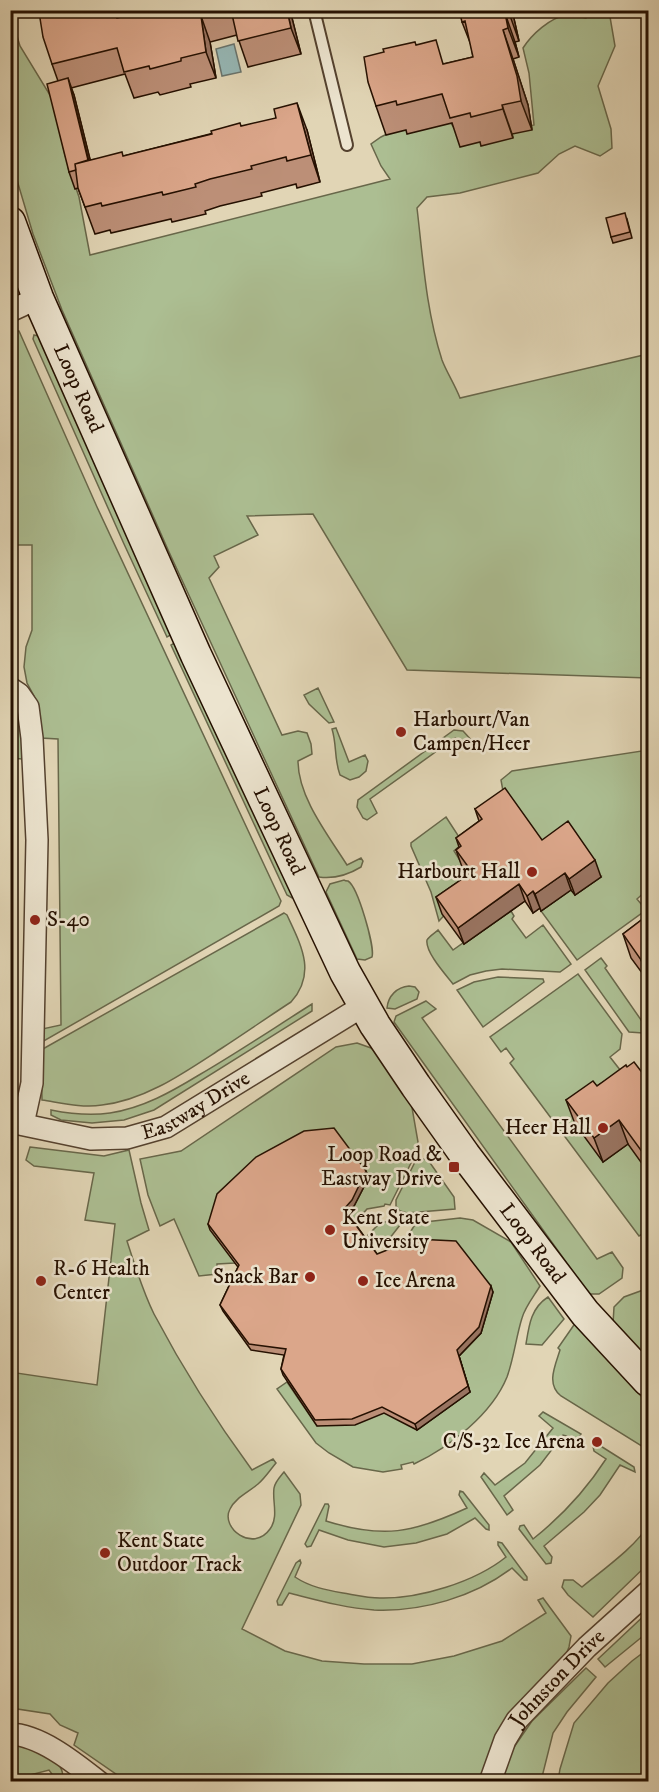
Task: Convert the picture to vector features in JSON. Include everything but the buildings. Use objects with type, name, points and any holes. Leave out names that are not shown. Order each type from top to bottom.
[{"type":"street","name":"Loop Road","points":[[10,222],[38,298],[196,655],[321,923],[363,1005],[434,1112],[585,1313],[648,1381]]},
{"type":"street","points":[[10,311],[38,298]]},
{"type":"street","points":[[10,688],[19,694],[27,707],[32,738],[37,840],[32,1083],[16,1123]]},
{"type":"street","name":"Eastway Drive","points":[[16,1123],[91,1139],[127,1138],[165,1127],[363,1005]]},
{"type":"street","name":"Johnston Drive","points":[[490,1782],[505,1740],[517,1720],[587,1647],[648,1592]]},
{"type":"street","points":[[10,1734],[45,1745],[76,1764],[99,1782]]},
{"type":"lane","points":[[314,10],[347,145]]},
{"type":"green space","points":[[592,11],[609,11],[615,46],[598,86],[611,129],[612,148],[600,156],[575,146],[559,154],[538,173],[460,193],[427,197],[417,208],[432,322],[442,360],[460,398],[648,354],[648,678],[407,670],[313,514],[247,516],[258,535],[214,556],[219,567],[209,578],[282,735],[298,731],[307,733],[312,754],[298,761],[299,775],[315,815],[347,865],[361,858],[363,861],[361,867],[346,874],[319,877],[169,552],[62,310],[33,234],[11,160],[10,13],[20,46],[53,100],[65,155],[79,197],[90,255],[390,179],[371,144],[411,122],[446,116],[466,145],[534,125],[529,73],[523,48],[536,32],[554,19],[568,15],[586,18]]},
{"type":"green space","points":[[10,331],[19,331],[97,507],[281,901],[279,906],[42,1042],[42,1029],[61,1025],[58,739],[41,738],[34,696],[27,683],[24,667],[26,647],[32,630],[32,545],[11,545]]},
{"type":"green space","points":[[34,335],[43,337],[176,632],[167,637],[33,339]]},
{"type":"green space","points":[[181,639],[298,895],[292,898],[287,895],[171,645]]},
{"type":"green space","points":[[318,688],[334,722],[329,723],[309,704],[304,695]]},
{"type":"green space","points":[[13,699],[22,721],[22,759],[11,758],[10,700]]},
{"type":"green space","points":[[336,728],[349,762],[365,755],[368,761],[366,771],[359,777],[350,780],[340,775],[332,729]]},
{"type":"green space","points":[[454,730],[463,731],[474,743],[467,750],[455,738],[370,799],[377,813],[367,820],[363,818],[357,807],[358,800]]},
{"type":"green space","points":[[648,750],[648,889],[637,899],[646,910],[577,960],[541,911],[559,898],[567,885],[575,895],[601,876],[548,857],[506,808],[501,780],[512,771]]},
{"type":"green space","points":[[446,817],[463,843],[454,851],[474,883],[439,921],[431,892],[411,843]]},
{"type":"green space","points":[[348,881],[356,894],[368,930],[372,957],[365,960],[357,959],[326,892],[330,884]]},
{"type":"green space","points":[[511,911],[514,916],[512,919],[526,938],[543,925],[571,964],[560,972],[502,969],[486,971],[470,975],[453,984],[429,951],[427,940],[438,930],[453,950]]},
{"type":"green space","points":[[284,913],[297,937],[305,970],[299,991],[291,1002],[165,1084],[150,1091],[118,1102],[94,1106],[42,1100],[41,1050]]},
{"type":"green space","points":[[601,958],[607,966],[605,968],[648,1030],[643,1033],[629,1032],[585,970]]},
{"type":"green space","points":[[578,974],[622,1034],[620,1049],[610,1057],[635,1089],[629,1143],[648,1172],[648,1234],[646,1232],[639,1236],[510,1063],[514,1059],[506,1048],[501,1052],[490,1037]]},
{"type":"green space","points":[[498,977],[543,979],[544,982],[483,1027],[457,990],[474,982]]},
{"type":"green space","points":[[409,986],[415,987],[419,992],[417,999],[395,1009],[387,1008],[394,993]]},
{"type":"green space","points":[[426,1001],[436,1009],[422,1018],[597,1259],[612,1252],[623,1268],[622,1278],[599,1294],[589,1294],[394,1022],[396,1016]]},
{"type":"green space","points":[[312,1004],[312,1011],[154,1110],[124,1120],[92,1123],[61,1120],[51,1115],[51,1110],[80,1114],[110,1113],[145,1103],[213,1067]]},
{"type":"green space","points":[[357,1043],[371,1048],[385,1058],[410,1096],[418,1142],[416,1153],[390,1205],[385,1204],[367,1209],[353,1225],[235,1263],[217,1264],[217,1274],[199,1276],[174,1219],[160,1226],[148,1195],[140,1159],[181,1151],[336,1047]]},
{"type":"green space","points":[[30,1147],[104,1156],[129,1150],[149,1230],[127,1241],[150,1306],[200,1394],[252,1470],[273,1459],[276,1463],[261,1482],[232,1505],[228,1516],[230,1524],[240,1535],[247,1538],[255,1539],[263,1536],[273,1524],[274,1488],[284,1472],[300,1494],[301,1505],[242,1629],[285,1651],[322,1661],[412,1664],[454,1656],[502,1641],[546,1613],[538,1600],[543,1598],[571,1636],[565,1657],[493,1747],[479,1781],[126,1781],[74,1745],[78,1733],[60,1725],[50,1714],[11,1708],[10,1372],[97,1385],[115,1224],[85,1220],[94,1173],[34,1166],[26,1160]]},
{"type":"green space","points":[[417,1158],[428,1160],[454,1197],[455,1209],[407,1213],[400,1211],[396,1206],[396,1200]]},
{"type":"green space","points":[[460,1218],[473,1220],[511,1242],[540,1286],[523,1314],[507,1377],[491,1404],[480,1416],[455,1439],[428,1457],[414,1464],[413,1462],[401,1465],[402,1469],[383,1472],[353,1467],[316,1443],[277,1389],[287,1382],[317,1426],[384,1413],[470,1392],[459,1356],[481,1333],[397,1253],[416,1223]]},
{"type":"green space","points":[[395,1220],[400,1225],[386,1243],[375,1244],[368,1235],[380,1223]]},
{"type":"green space","points":[[646,1289],[649,1301],[645,1312],[648,1316],[648,1361],[613,1324],[614,1307],[624,1297]]},
{"type":"green space","points":[[548,1297],[564,1319],[542,1345],[526,1344],[534,1312]]},
{"type":"green space","points":[[576,1322],[648,1404],[648,1450],[556,1391],[553,1374],[560,1350],[558,1348]]},
{"type":"green space","points":[[543,1412],[581,1434],[578,1439],[563,1435],[540,1465],[504,1496],[513,1510],[507,1515],[481,1477],[484,1473],[495,1485],[525,1463],[553,1428],[539,1416]]},
{"type":"green space","points":[[599,1445],[634,1467],[635,1472],[620,1465],[600,1495],[544,1546],[552,1557],[551,1563],[546,1564],[519,1529],[520,1526],[524,1525],[533,1539],[564,1512],[606,1459],[594,1451],[593,1446]]},
{"type":"green space","points":[[460,1491],[489,1525],[489,1530],[475,1518],[447,1534],[416,1543],[384,1547],[348,1540],[319,1530],[311,1546],[307,1547],[305,1544],[325,1504],[329,1506],[326,1521],[364,1530],[398,1531],[430,1523],[467,1508],[459,1495]]},
{"type":"green space","points":[[648,1525],[648,1564],[593,1617],[568,1595],[562,1587],[564,1580],[573,1580],[582,1587],[636,1541]]},
{"type":"green space","points":[[498,1542],[502,1543],[527,1580],[524,1580],[512,1568],[481,1587],[447,1601],[392,1610],[363,1609],[289,1593],[282,1605],[278,1605],[277,1601],[296,1563],[300,1560],[301,1563],[295,1577],[312,1586],[366,1597],[395,1598],[429,1592],[479,1574],[506,1557]]},
{"type":"green space","points":[[648,1612],[648,1632],[605,1667],[598,1659]]},
{"type":"green space","points":[[648,1649],[648,1781],[558,1781],[574,1723],[608,1683]]},
{"type":"green space","points":[[586,1668],[596,1677],[553,1733],[541,1781],[501,1782],[512,1750],[532,1721]]},
{"type":"green space","points":[[11,1744],[36,1750],[53,1759],[62,1772],[62,1780],[57,1781],[49,1770],[11,1780]]},
{"type":"water","points":[[234,44],[241,72],[222,76],[216,49]]},
{"type":"place","name":"Harbourt/Van Campen/Heer","points":[[401,732]]},
{"type":"place","name":"Harbourt Hall","points":[[532,872]]},
{"type":"place","name":"S-40","points":[[35,920]]},
{"type":"place","name":"Heer Hall","points":[[603,1128]]},
{"type":"place","name":"Loop Road & Eastway Drive","points":[[454,1167]]},
{"type":"place","name":"Kent State University","points":[[330,1230]]},
{"type":"place","name":"Snack Bar","points":[[310,1277]]},
{"type":"place","name":"R-6 Health Center","points":[[41,1281]]},
{"type":"place","name":"Ice Arena","points":[[363,1281]]},
{"type":"place","name":"C/S-32 Ice Arena","points":[[597,1442]]},
{"type":"place","name":"Kent State Outdoor Track","points":[[105,1553]]}]
